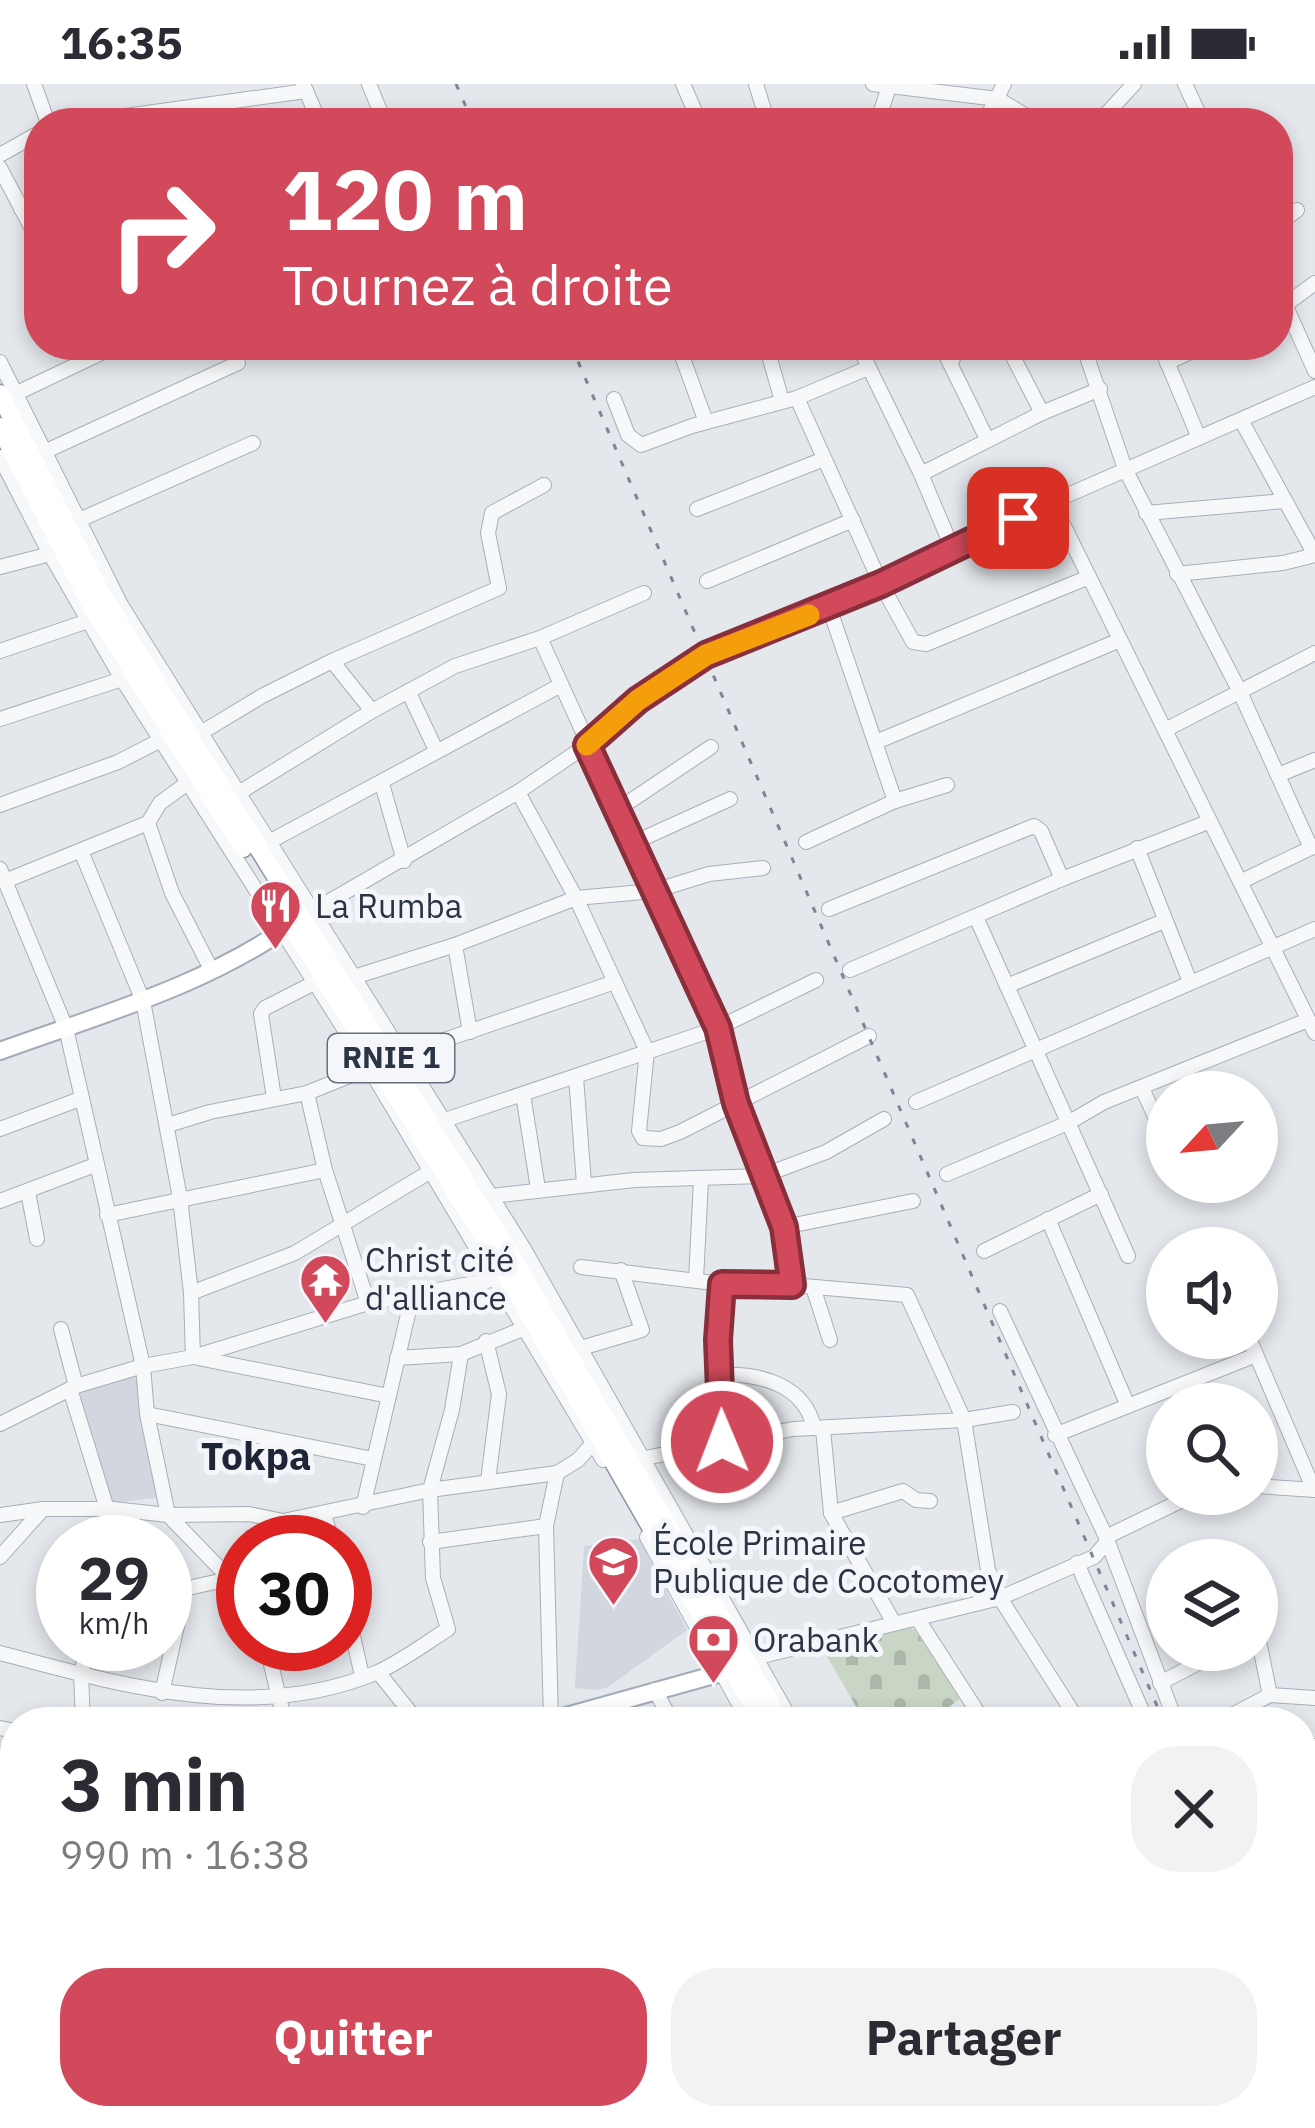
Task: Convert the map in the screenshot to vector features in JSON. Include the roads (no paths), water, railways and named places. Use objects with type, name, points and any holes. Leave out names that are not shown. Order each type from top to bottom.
[{"type":"highway","name":"RNIE 1","points":[[8,394],[113,614],[640,1501],[738,1664],[770,1707]]},
{"type":"highway","name":"RNIE 1","points":[[0,427],[89,601],[297,921]]},
{"type":"highway","name":"RNIE 1","points":[[738,1664],[757,1707]]},
{"type":"main road","points":[[1,1047],[143,1001],[212,970],[297,921]]},
{"type":"main road","points":[[606,1707],[738,1664]]},
{"type":"street","points":[[1112,108],[1135,84]]},
{"type":"street","points":[[884,85],[1000,91]]},
{"type":"street","points":[[173,108],[304,88]]},
{"type":"street","points":[[0,168],[24,214]]},
{"type":"street","points":[[1293,212],[1297,209]]},
{"type":"street","points":[[1293,329],[1315,371]]},
{"type":"street","points":[[8,394],[74,360]]},
{"type":"street","points":[[687,360],[706,422]]},
{"type":"street","points":[[773,360],[913,643],[919,646],[1089,577]]},
{"type":"street","points":[[865,360],[952,550]]},
{"type":"street","points":[[614,399],[628,435],[641,445],[790,400],[868,360]]},
{"type":"street","points":[[948,360],[987,439]]},
{"type":"street","points":[[950,364],[952,360]]},
{"type":"street","points":[[1015,360],[1042,413]]},
{"type":"street","points":[[1089,360],[1125,469],[1239,690],[1313,848],[1242,881]]},
{"type":"street","points":[[1166,360],[1199,438]]},
{"type":"street","points":[[1167,363],[1173,360]]},
{"type":"street","points":[[0,362],[8,394],[44,452],[121,605],[268,843],[314,982],[592,1443],[738,1664],[778,1707]]},
{"type":"street","points":[[44,452],[238,363]]},
{"type":"street","points":[[297,921],[518,792],[587,745],[638,700],[706,655],[829,607],[1052,502],[1315,387]]},
{"type":"street","points":[[921,474],[1100,389]]},
{"type":"street","points":[[1177,574],[1315,555],[1241,420]]},
{"type":"street","points":[[77,521],[253,443]]},
{"type":"street","points":[[0,457],[88,621],[186,784],[297,921],[354,977],[446,1120],[645,1458],[738,1664],[746,1707]]},
{"type":"street","points":[[698,509],[824,459]]},
{"type":"street","points":[[199,734],[262,695],[499,588],[488,532],[492,513],[544,485]]},
{"type":"street","points":[[1146,513],[1285,501]]},
{"type":"street","points":[[947,1174],[1068,1123],[1103,1102],[1312,1026],[1052,502]]},
{"type":"street","points":[[707,580],[853,520]]},
{"type":"street","points":[[0,566],[50,554]]},
{"type":"street","points":[[237,794],[454,667],[540,638],[644,593]]},
{"type":"street","points":[[829,607],[895,801]]},
{"type":"street","points":[[0,651],[88,621]]},
{"type":"street","points":[[540,638],[718,1028],[736,1103],[784,1227],[792,1285]]},
{"type":"street","points":[[876,742],[1120,640]]},
{"type":"street","points":[[1165,730],[1315,653]]},
{"type":"street","points":[[332,661],[372,711]]},
{"type":"street","points":[[0,719],[122,679]]},
{"type":"street","points":[[268,843],[560,685]]},
{"type":"street","points":[[408,691],[436,750]]},
{"type":"street","points":[[0,806],[118,762],[159,741]]},
{"type":"street","points":[[617,810],[711,747]]},
{"type":"street","points":[[1278,776],[1315,760]]},
{"type":"street","points":[[168,1515],[142,1366],[66,1028],[2,875],[148,823],[160,803],[186,784]]},
{"type":"street","points":[[382,784],[404,861]]},
{"type":"street","points":[[806,842],[895,801],[947,785]]},
{"type":"street","points":[[518,792],[576,898],[647,1051],[639,1131],[643,1138],[661,1139],[869,1036]]},
{"type":"street","points":[[634,843],[730,799]]},
{"type":"street","points":[[850,970],[1208,822]]},
{"type":"street","points":[[148,823],[172,893],[212,970]]},
{"type":"street","points":[[829,909],[1034,826],[1041,831],[1063,879]]},
{"type":"street","points":[[1137,848],[1190,982]]},
{"type":"street","points":[[81,850],[143,1001],[180,1198],[193,1357]]},
{"type":"street","points":[[354,977],[455,945],[576,898],[654,891],[709,874],[763,868]]},
{"type":"street","points":[[976,917],[1128,1256]]},
{"type":"street","points":[[1007,986],[1163,921]]},
{"type":"street","points":[[916,1102],[1315,929]]},
{"type":"street","points":[[455,945],[470,1032]]},
{"type":"street","points":[[446,1120],[718,1028],[816,980]]},
{"type":"street","points":[[274,1098],[261,1014],[314,982]]},
{"type":"street","points":[[403,1054],[615,982]]},
{"type":"street","points":[[168,1125],[307,1093],[368,1068]]},
{"type":"street","points":[[576,1077],[584,1184]]},
{"type":"street","points":[[1142,1088],[1146,1097]]},
{"type":"street","points":[[307,1093],[325,1170],[368,1303]]},
{"type":"street","points":[[524,1094],[538,1189]]},
{"type":"street","points":[[0,1129],[80,1099]]},
{"type":"street","points":[[491,1196],[584,1184],[762,1176],[826,1151],[884,1119]]},
{"type":"street","points":[[0,1202],[95,1165]]},
{"type":"street","points":[[107,1215],[325,1170]]},
{"type":"street","points":[[191,1293],[268,1266],[431,1171]]},
{"type":"street","points":[[696,1280],[701,1180]]},
{"type":"street","points":[[28,1192],[37,1239]]},
{"type":"street","points":[[983,1251],[1101,1195]]},
{"type":"street","points":[[784,1227],[913,1201]]},
{"type":"street","points":[[1048,1219],[1128,1406]]},
{"type":"street","points":[[581,1267],[722,1284],[907,1295],[964,1420],[988,1570],[1000,1598],[1069,1707]]},
{"type":"street","points":[[581,1348],[642,1330],[621,1270]]},
{"type":"street","points":[[0,1424],[73,1387],[142,1366],[193,1357],[368,1303],[496,1280]]},
{"type":"street","points":[[722,1284],[718,1340],[722,1442]]},
{"type":"street","points":[[813,1287],[830,1340]]},
{"type":"street","points":[[363,1507],[412,1297]]},
{"type":"street","points":[[1000,1310],[1106,1540],[1170,1707]]},
{"type":"street","points":[[397,1358],[461,1354],[525,1328]]},
{"type":"street","points":[[61,1329],[109,1515]]},
{"type":"street","points":[[486,1341],[499,1394],[488,1481]]},
{"type":"street","points":[[0,1653],[162,1693],[282,1699],[378,1672],[448,1629],[434,1578],[430,1490],[452,1410],[461,1354]]},
{"type":"street","points":[[193,1357],[389,1396]]},
{"type":"street","points":[[1054,1435],[1246,1359]]},
{"type":"street","points":[[1258,1359],[1315,1490],[1278,1487]]},
{"type":"street","points":[[721,1375],[752,1373],[796,1394],[810,1409],[814,1428],[823,1429]]},
{"type":"street","points":[[645,1458],[793,1430],[964,1420],[1013,1412]]},
{"type":"street","points":[[147,1414],[373,1459]]},
{"type":"street","points":[[823,1429],[831,1513],[894,1623]]},
{"type":"street","points":[[0,1515],[110,1509],[168,1515],[249,1514],[283,1521],[430,1490],[557,1473],[578,1460],[592,1443]]},
{"type":"street","points":[[548,1707],[546,1526],[557,1473]]},
{"type":"street","points":[[831,1513],[902,1491],[929,1502]]},
{"type":"street","points":[[0,1557],[44,1509]]},
{"type":"street","points":[[738,1664],[1000,1598],[1094,1557],[1106,1540],[1154,1515]]},
{"type":"street","points":[[430,1542],[546,1526]]},
{"type":"street","points":[[192,1537],[216,1559]]},
{"type":"street","points":[[1078,1563],[1140,1707]]},
{"type":"street","points":[[920,1621],[974,1707]]},
{"type":"street","points":[[82,1671],[82,1707]]},
{"type":"street","points":[[162,1693],[167,1671]]},
{"type":"street","points":[[274,1671],[283,1707]]},
{"type":"street","points":[[361,1671],[362,1676]]},
{"type":"street","points":[[1160,1683],[1183,1671]]},
{"type":"street","points":[[1265,1671],[1270,1695]]},
{"type":"street","points":[[378,1672],[406,1707]]},
{"type":"street","points":[[655,1690],[664,1707]]},
{"type":"street","points":[[1247,1707],[1270,1695],[1315,1698]]},
{"type":"railway","points":[[456,84],[466,108]]},
{"type":"railway","points":[[577,360],[1158,1707]]},
{"type":"place","name":"La Rumba","points":[[276,952]]},
{"type":"place","name":"Christ cité d'alliance","points":[[326,1325]]},
{"type":"place","name":"École Primaire Publique de Cocotomey","points":[[614,1608]]},
{"type":"place","name":"Orabank","points":[[714,1686]]},
{"type":"district","name":"Tokpa","points":[[256,1456]]}]
